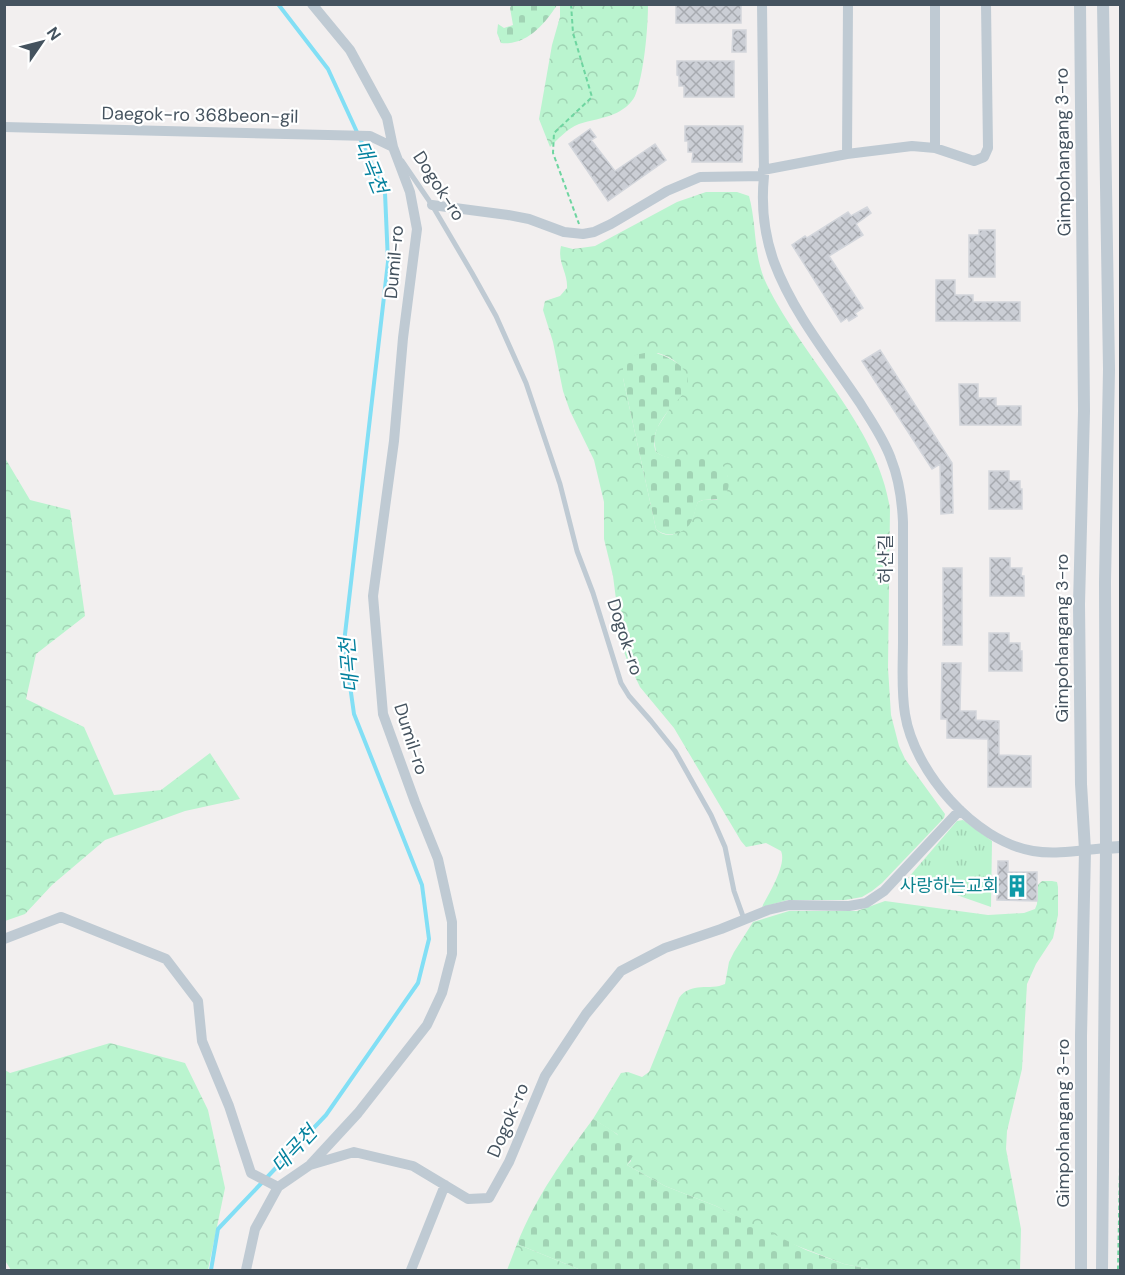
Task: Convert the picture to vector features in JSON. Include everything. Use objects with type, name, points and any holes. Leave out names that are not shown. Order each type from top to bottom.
[{"type":"street","name":"Dogok-ro","points":[[312,4],[350,50],[387,118],[393,147]]},
{"type":"street","name":"허산길","points":[[762,4],[764,173],[762,197],[766,231],[779,275],[806,322],[882,440],[896,472],[903,522],[905,716],[920,759],[929,774],[960,810],[996,836],[1023,848],[1044,852],[1106,848]]},
{"type":"street","points":[[847,154],[848,4]]},
{"type":"street","points":[[935,4],[935,148]]},
{"type":"street","points":[[432,205],[508,215],[538,222],[564,232],[583,234],[594,232],[667,191],[700,177],[764,173],[847,154],[912,146],[935,148],[974,161],[981,160],[987,153],[986,4]]},
{"type":"street","name":"Gimpohangang 3-ro","points":[[1080,4],[1084,411],[1079,604],[1081,784],[1085,850],[1081,1036],[1081,1270]]},
{"type":"street","points":[[1102,1270],[1106,848],[1105,582],[1109,369],[1103,4]]},
{"type":"street","name":"Daegok-ro 368beon-gil","points":[[4,127],[367,136],[393,147]]},
{"type":"street","name":"Dumil-ro","points":[[246,1270],[255,1229],[275,1185],[309,1165],[358,1113],[427,1025],[442,993],[452,954],[452,922],[438,859],[383,714],[373,596],[394,441],[403,338],[417,230],[410,192],[393,147]]},
{"type":"street","points":[[744,919],[778,907],[856,906],[874,899],[892,883],[960,810]]},
{"type":"street","points":[[1106,848],[1120,847]]},
{"type":"street","points":[[4,939],[61,917],[166,959],[198,1001],[201,1041],[229,1106],[252,1173],[275,1185]]},
{"type":"street","name":"Dogok-ro","points":[[445,1185],[468,1199],[489,1197],[509,1162],[545,1076],[586,1014],[621,971],[665,948],[722,929],[744,919]]},
{"type":"street","points":[[309,1165],[354,1152],[413,1166],[445,1185],[411,1270]]},
{"type":"lane","name":"Dogok-ro","points":[[393,147],[432,205],[496,316],[526,383],[560,484],[577,551],[593,593],[621,683],[629,696],[675,751],[711,815],[724,847],[734,891],[744,919]]},
{"type":"path","points":[[571,4],[573,33],[592,97],[554,133],[553,153],[583,234]]},
{"type":"path","points":[[1118,1270],[1120,1167]]},
{"type":"green space","points":[[512,4],[557,5],[541,26],[527,37],[519,41],[501,43],[497,33],[498,24],[504,28],[513,25],[510,8]]},
{"type":"green space","points":[[560,5],[648,5],[647,26],[641,76],[631,102],[614,114],[575,126],[550,147],[539,119],[552,45],[560,17]]},
{"type":"green space","points":[[706,192],[737,192],[749,196],[759,263],[767,285],[782,313],[855,421],[882,478],[890,508],[888,668],[891,715],[905,759],[945,814],[944,818],[882,883],[862,897],[845,900],[788,900],[762,907],[782,864],[781,851],[766,843],[746,847],[741,841],[674,728],[640,687],[622,646],[613,576],[604,539],[604,502],[594,460],[570,411],[563,391],[553,342],[543,310],[545,301],[560,296],[567,288],[560,257],[561,246],[573,249],[595,246],[677,202]],"holes":[[[658,353],[680,366],[687,381],[657,428],[654,439],[656,452],[665,457],[706,458],[715,461],[723,467],[728,478],[717,500],[698,502],[693,517],[686,527],[671,535],[666,535],[656,529],[623,378]]]},
{"type":"green space","points":[[649,352],[671,359],[678,364],[687,375],[688,383],[684,392],[659,425],[654,438],[656,452],[675,458],[717,459],[724,466],[729,480],[723,499],[698,502],[688,526],[675,534],[665,534],[656,529],[623,378],[623,368],[631,356]]},
{"type":"green space","points":[[5,458],[30,500],[70,510],[85,616],[36,654],[26,699],[84,727],[114,795],[161,790],[210,753],[240,799],[185,811],[105,840],[52,885],[25,914],[5,921]]},
{"type":"green space","points":[[963,820],[992,841],[991,907],[908,878],[957,821]]},
{"type":"green space","points":[[1042,881],[1057,882],[1058,915],[1053,938],[1036,964],[1027,984],[1022,1069],[1007,1131],[1006,1149],[1021,1229],[1020,1270],[874,1270],[844,1264],[782,1240],[716,1206],[665,1186],[627,1165],[631,1161],[617,1134],[593,1119],[621,1073],[628,1072],[642,1077],[649,1072],[679,998],[695,988],[725,984],[729,962],[753,922],[789,911],[857,911],[885,901],[988,915],[1024,913],[1035,909],[1038,885]]},
{"type":"green space","points":[[110,1043],[185,1063],[208,1110],[225,1188],[208,1270],[11,1270],[4,1259],[5,1070],[10,1073]]},
{"type":"green space","points":[[593,1119],[617,1134],[630,1149],[633,1156],[627,1165],[665,1186],[716,1206],[806,1250],[844,1264],[874,1270],[581,1270],[517,1244],[542,1194]]},
{"type":"green space","points":[[517,1244],[576,1268],[581,1270],[507,1270]]},
{"type":"building","points":[[676,4],[741,4],[741,23],[676,23]]},
{"type":"building","points":[[733,30],[746,30],[746,52],[732,52]]},
{"type":"building","points":[[677,61],[734,61],[734,97],[684,97],[684,86],[679,86]]},
{"type":"building","points":[[685,126],[743,126],[742,162],[692,162],[693,152],[688,152]]},
{"type":"building","points":[[590,129],[596,137],[591,140],[615,171],[655,144],[666,160],[608,201],[569,144]]},
{"type":"building","points":[[867,207],[871,213],[856,224],[863,235],[829,256],[863,308],[855,313],[857,316],[849,321],[847,318],[841,322],[792,245],[848,212],[851,216]]},
{"type":"building","points":[[979,230],[995,230],[995,277],[969,277],[969,235],[979,235]]},
{"type":"building","points":[[936,280],[955,280],[955,295],[973,295],[973,302],[1020,302],[1020,321],[936,321]]},
{"type":"building","points":[[880,350],[952,463],[953,513],[941,514],[940,464],[932,469],[862,361]]},
{"type":"building","points":[[959,384],[978,384],[978,398],[996,398],[996,406],[1021,406],[1021,425],[960,425]]},
{"type":"building","points":[[989,471],[1009,471],[1009,481],[1020,481],[1022,509],[989,509]]},
{"type":"building","points":[[990,558],[1010,558],[1010,568],[1022,568],[1024,596],[990,596]]},
{"type":"building","points":[[943,568],[962,568],[962,645],[943,645]]},
{"type":"building","points":[[989,633],[1009,633],[1009,643],[1020,643],[1022,671],[989,671]]},
{"type":"building","points":[[942,663],[961,663],[960,711],[976,711],[976,720],[999,721],[999,755],[1031,756],[1031,787],[988,787],[988,739],[947,738],[947,719],[941,719]]},
{"type":"building","name":"사랑하는교회","points":[[998,861],[1008,861],[1008,872],[1037,872],[1037,901],[997,900]]},
{"type":"waterway","name":"대곡천","points":[[211,1270],[218,1229],[326,1115],[418,983],[429,939],[422,885],[354,714],[344,643],[388,262],[385,193],[328,69],[278,4]]},
{"type":"place","name":"사랑하는교회","points":[[1017,886]]}]
